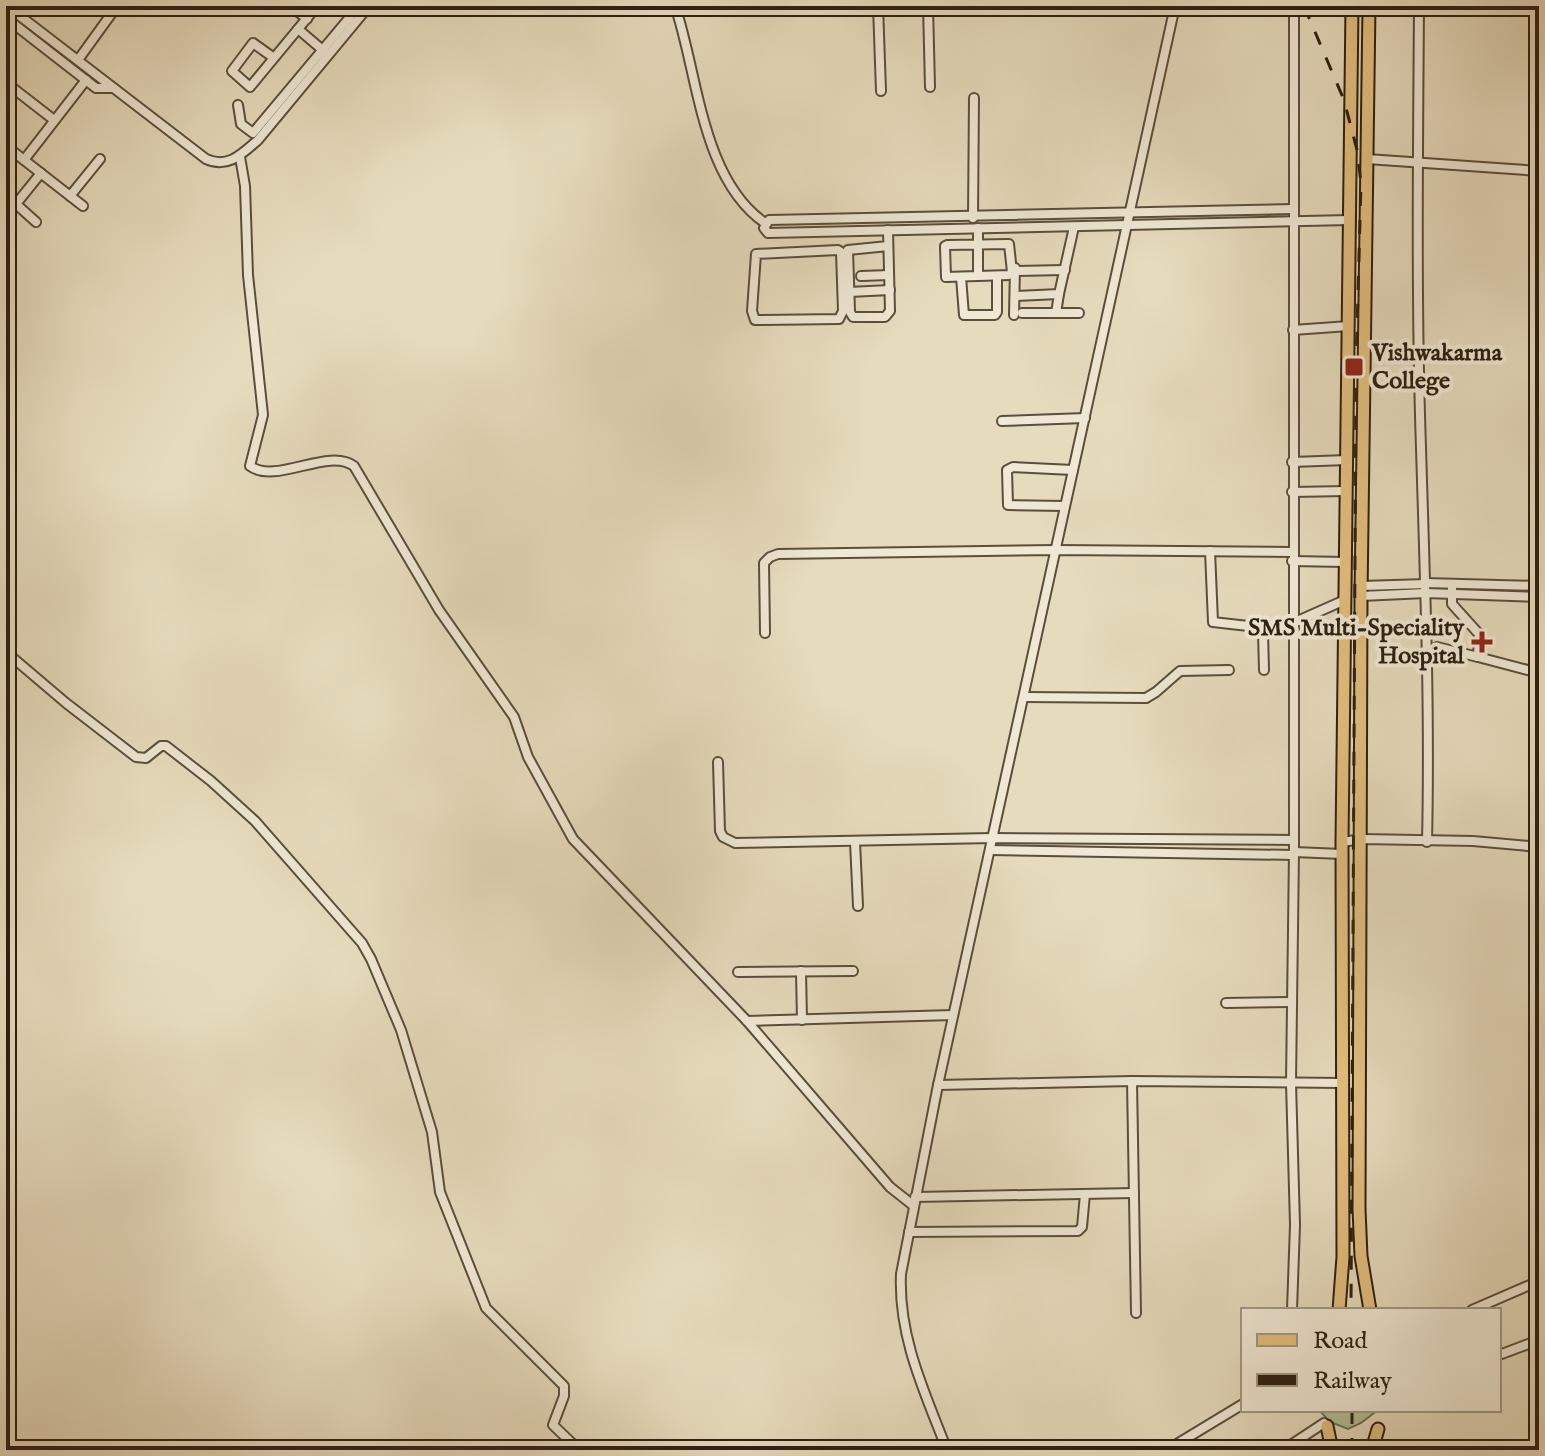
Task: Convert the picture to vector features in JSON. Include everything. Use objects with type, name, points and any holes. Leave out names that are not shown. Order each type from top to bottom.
[{"type":"main road","points":[[1339,1308],[1343,1257],[1342,848],[1352,6]]},
{"type":"main road","points":[[1369,6],[1361,591],[1359,1209],[1361,1256],[1370,1308]]},
{"type":"main road","points":[[1326,1424],[1332,1450]]},
{"type":"main road","points":[[1372,1450],[1378,1429]]},
{"type":"street","points":[[7,6],[206,159],[221,163],[240,157],[325,52],[350,17],[351,12],[343,6]]},
{"type":"street","points":[[78,60],[117,6]]},
{"type":"street","points":[[291,6],[307,19]]},
{"type":"street","points":[[256,136],[241,124],[239,103],[317,6]]},
{"type":"street","points":[[325,52],[369,6]]},
{"type":"street","points":[[675,6],[704,126],[722,168],[746,207],[765,223]]},
{"type":"street","points":[[878,6],[881,91]]},
{"type":"street","points":[[928,6],[930,87]]},
{"type":"street","points":[[947,1450],[916,1371],[901,1313],[901,1274],[953,1015],[1175,6]]},
{"type":"street","points":[[1292,1308],[1295,1225],[1291,1083],[1294,6]]},
{"type":"street","points":[[1419,6],[1421,448],[1429,761],[1427,842]]},
{"type":"street","points":[[6,18],[96,88],[113,88]]},
{"type":"street","points":[[298,29],[325,52]]},
{"type":"street","points":[[250,87],[232,69],[252,44],[257,44],[274,58]]},
{"type":"street","points":[[24,160],[86,80]]},
{"type":"street","points":[[9,85],[54,120]]},
{"type":"street","points":[[973,218],[974,98]]},
{"type":"street","points":[[6,146],[83,206]]},
{"type":"street","points":[[240,157],[245,186],[248,275],[263,407],[250,466],[265,472],[341,460],[354,466],[439,610],[514,717],[528,757],[573,839],[747,1021],[890,1187],[914,1201],[1134,1193]]},
{"type":"street","points":[[70,196],[100,159]]},
{"type":"street","points":[[1367,159],[1539,171]]},
{"type":"street","points":[[36,222],[16,204],[41,173]]},
{"type":"street","points":[[765,223],[769,220],[1293,209]]},
{"type":"street","points":[[765,223],[768,233],[1350,220]]},
{"type":"street","points":[[1056,313],[1074,227]]},
{"type":"street","points":[[978,228],[978,276]]},
{"type":"street","points":[[858,230],[859,247]]},
{"type":"street","points":[[888,230],[890,311],[885,317],[851,317],[848,250],[888,246]]},
{"type":"street","points":[[797,232],[797,251]]},
{"type":"street","points":[[978,244],[1011,245],[1012,272],[997,276],[945,276],[945,246],[978,244]]},
{"type":"street","points":[[797,251],[841,251],[842,315],[836,320],[756,321],[752,311],[756,254],[797,251]]},
{"type":"street","points":[[1016,251],[1015,296],[1018,314],[1079,313]]},
{"type":"street","points":[[1015,271],[1065,270]]},
{"type":"street","points":[[861,276],[889,275]]},
{"type":"street","points":[[961,277],[965,316],[996,313],[997,276]]},
{"type":"street","points":[[849,292],[890,290]]},
{"type":"street","points":[[1015,296],[1059,294]]},
{"type":"street","points":[[1293,330],[1349,326]]},
{"type":"street","points":[[1002,421],[1085,418]]},
{"type":"street","points":[[1292,462],[1347,460]]},
{"type":"street","points":[[1065,506],[1008,505],[1007,470],[1013,467],[1073,470]]},
{"type":"street","points":[[1292,492],[1346,491]]},
{"type":"street","points":[[765,633],[764,563],[778,554],[1210,551],[1345,562]]},
{"type":"street","points":[[1210,551],[1210,617],[1213,622],[1257,627],[1263,632],[1264,670]]},
{"type":"street","points":[[1361,591],[1452,584],[1539,586]]},
{"type":"street","points":[[1452,584],[1452,604],[1479,634],[1478,657]]},
{"type":"street","points":[[1426,587],[1452,594],[1539,597]]},
{"type":"street","points":[[1263,632],[1293,627],[1345,600]]},
{"type":"street","points":[[1437,647],[1539,673]]},
{"type":"street","points":[[6,652],[136,757],[146,758],[161,746],[166,746],[211,781],[255,821],[357,936],[371,959],[401,1030],[432,1132],[440,1192],[486,1308],[564,1386],[564,1396],[553,1425],[579,1450]]},
{"type":"street","points":[[1024,697],[1146,698],[1180,671],[1229,670]]},
{"type":"street","points":[[718,762],[718,823],[728,841],[735,843],[993,838],[1294,840]]},
{"type":"street","points":[[990,850],[1294,853],[1342,848],[1362,839],[1473,841],[1539,847]]},
{"type":"street","points":[[855,842],[858,906]]},
{"type":"street","points":[[801,971],[802,1020]]},
{"type":"street","points":[[738,972],[853,971]]},
{"type":"street","points":[[1226,1003],[1291,1002]]},
{"type":"street","points":[[747,1021],[953,1015]]},
{"type":"street","points":[[938,1085],[1132,1081],[1343,1083]]},
{"type":"street","points":[[1132,1081],[1136,1313]]},
{"type":"street","points":[[909,1232],[1078,1231],[1082,1227],[1085,1194]]},
{"type":"street","points":[[1477,1308],[1539,1281]]},
{"type":"street","points":[[1501,1354],[1539,1340]]},
{"type":"street","points":[[1167,1450],[1241,1405]]},
{"type":"street","points":[[1283,1450],[1326,1424]]},
{"type":"green space","points":[[1321,1412],[1375,1412],[1348,1429],[1330,1422]]},
{"type":"railway","points":[[1304,6],[1344,100],[1357,150],[1361,183],[1356,367],[1351,1308]]},
{"type":"railway","points":[[1352,1412],[1352,1450]]},
{"type":"place","name":"Vishwakarma College","points":[[1354,367]]},
{"type":"place","name":"SMS Multi-Speciality Hospital","points":[[1482,642]]}]
